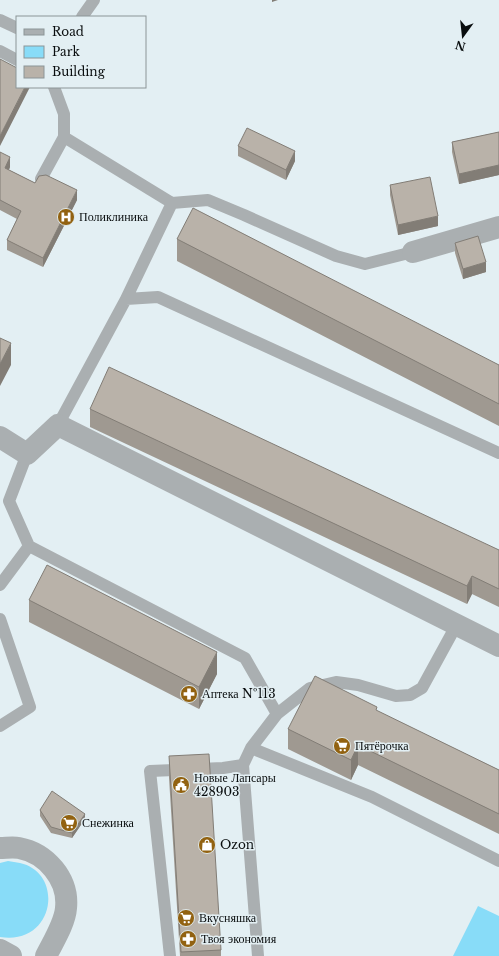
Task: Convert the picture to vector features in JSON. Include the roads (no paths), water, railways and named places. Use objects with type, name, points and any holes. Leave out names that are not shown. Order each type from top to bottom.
[{"type":"street","points":[[413,252],[499,227]]},
{"type":"street","points":[[0,437],[27,454],[58,425],[499,646]]},
{"type":"street","points":[[0,848],[18,848],[37,854],[55,869],[64,886],[66,908],[60,929],[46,956]]},
{"type":"street","points":[[0,950],[12,956]]},
{"type":"lane","points":[[83,16],[94,0]]},
{"type":"lane","points":[[0,20],[16,28]]},
{"type":"lane","points":[[0,52],[16,60]]},
{"type":"lane","points":[[41,179],[64,137],[64,114],[54,88]]},
{"type":"lane","points":[[64,137],[172,203],[208,200],[336,256],[365,264],[413,252]]},
{"type":"lane","points":[[58,425],[126,299],[172,203]]},
{"type":"lane","points":[[126,299],[158,297],[499,453]]},
{"type":"lane","points":[[27,454],[9,501],[29,546],[245,658],[277,714]]},
{"type":"lane","points":[[0,585],[29,546]]},
{"type":"lane","points":[[0,619],[30,707],[0,726]]},
{"type":"lane","points":[[258,956],[243,765],[251,748],[277,714],[310,688],[336,682],[358,685],[396,696],[410,695],[422,688],[457,624]]},
{"type":"lane","points":[[251,748],[372,796],[499,861]]},
{"type":"lane","points":[[170,956],[150,771],[223,768],[243,765]]},
{"type":"place","name":"Поликлиника","points":[[66,217]]},
{"type":"place","name":"Аптека №113","points":[[189,694]]},
{"type":"place","name":"Пятёрочка","points":[[342,746]]},
{"type":"place","name":"Новые Лапсары 428903","points":[[181,785]]},
{"type":"place","name":"Снежинка","points":[[69,823]]},
{"type":"place","name":"Ozon","points":[[207,845]]},
{"type":"place","name":"Вкусняшка","points":[[186,918]]},
{"type":"place","name":"Твоя экономия","points":[[188,939]]}]
